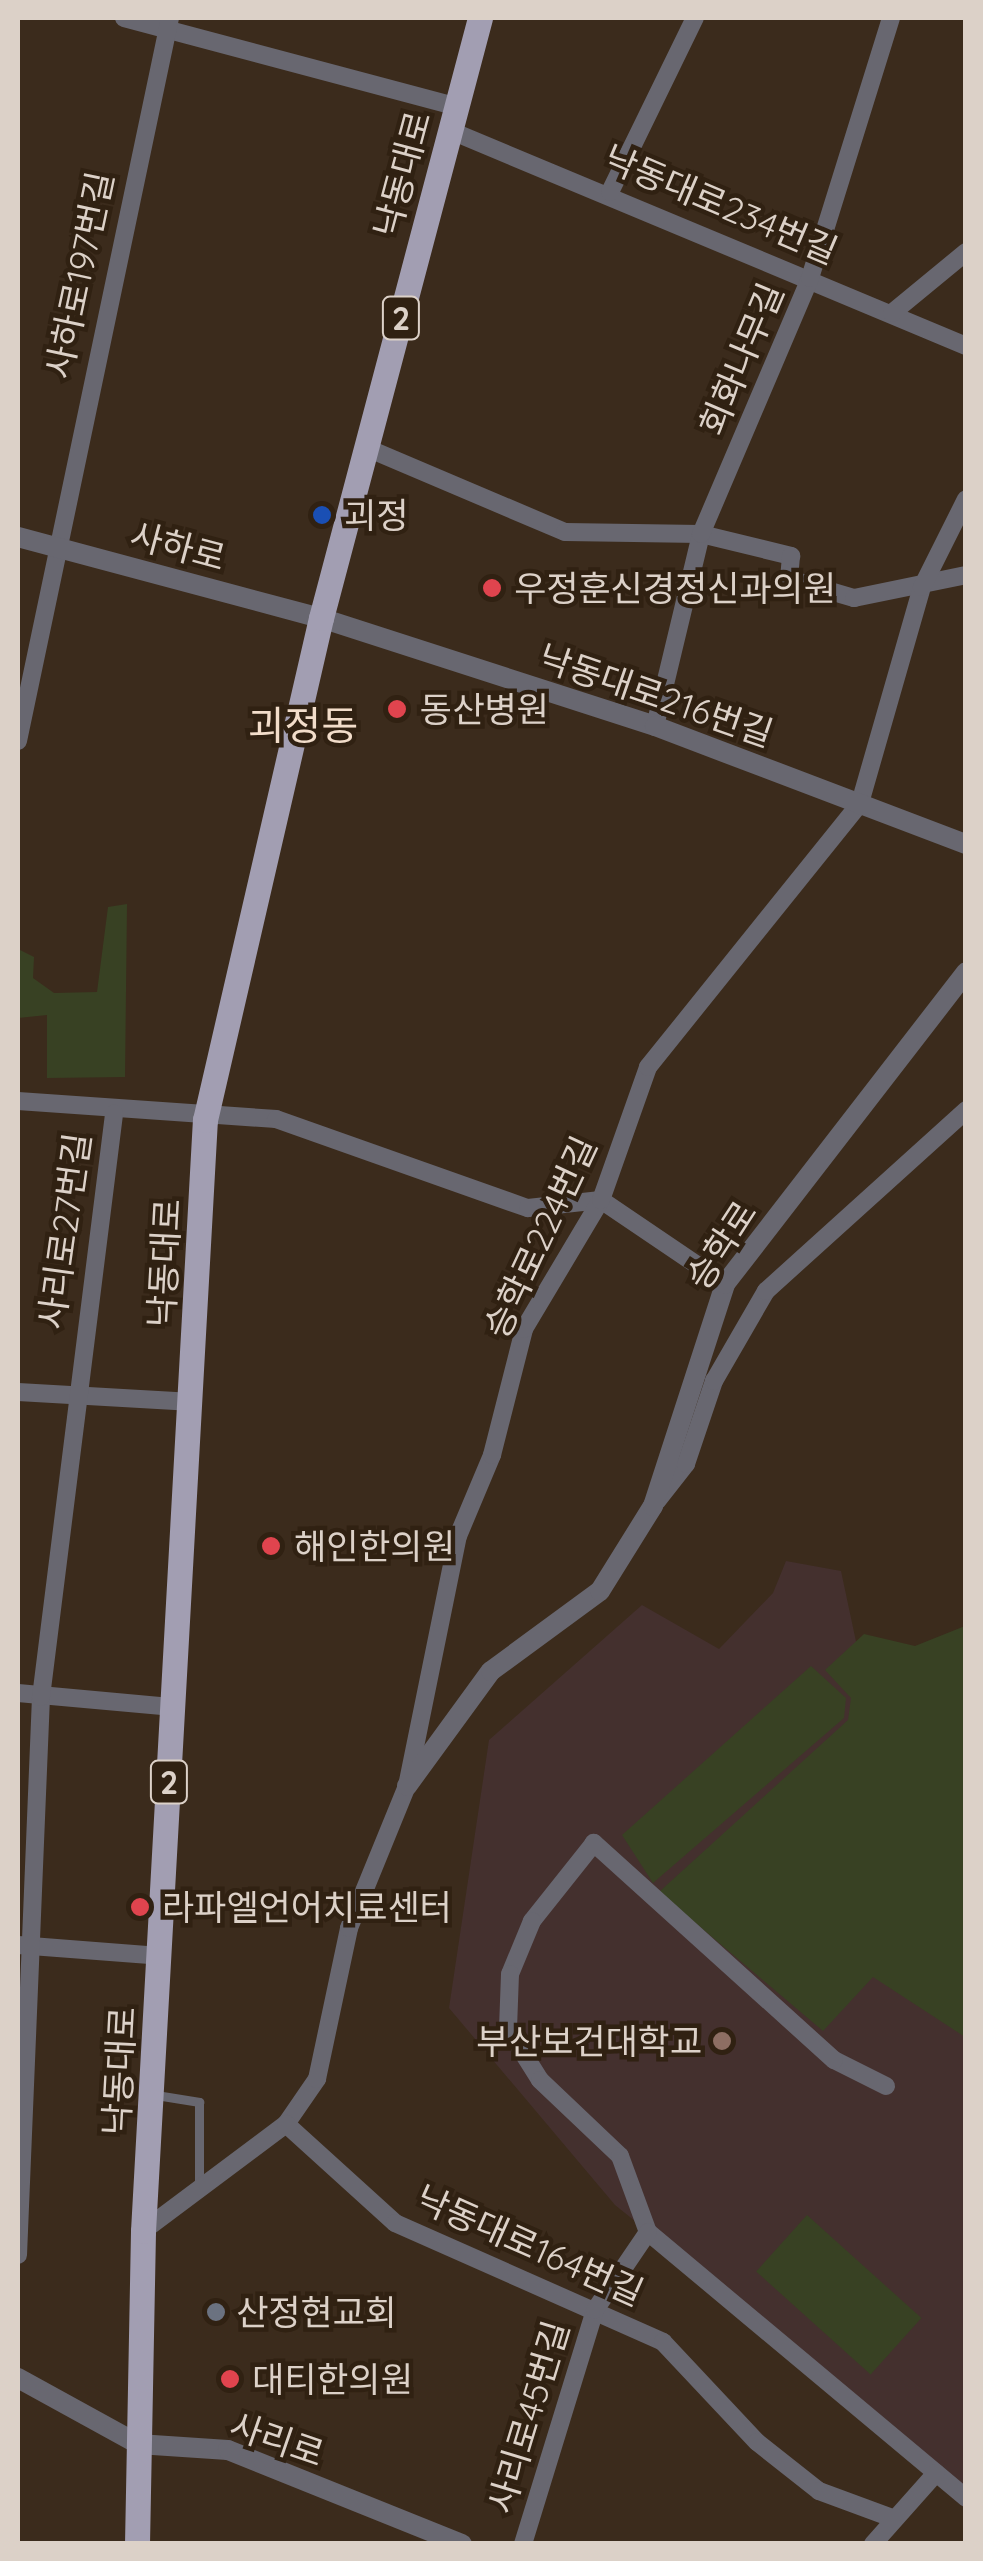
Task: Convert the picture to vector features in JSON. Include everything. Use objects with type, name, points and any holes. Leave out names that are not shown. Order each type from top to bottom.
[{"type":"main road","name":"낙동대로","points":[[137,2544],[143,2231],[193,1402],[205,1120],[321,618],[480,18]]},
{"type":"street","name":"낙동대로234번길","points":[[124,18],[168,23],[452,118],[610,192],[966,346]]},
{"type":"street","points":[[610,192],[695,18]]},
{"type":"street","name":"회화나무길","points":[[655,726],[701,534],[810,278],[891,19]]},
{"type":"street","name":"사하로197번길","points":[[18,740],[54,547],[168,23]]},
{"type":"street","points":[[892,313],[966,252]]},
{"type":"street","points":[[368,448],[565,532],[701,534],[790,556],[789,580],[854,598],[922,587],[966,574]]},
{"type":"street","name":"승학로224번길","points":[[286,2124],[316,2079],[349,1928],[408,1786],[458,1536],[492,1454],[524,1329],[601,1200],[648,1067],[860,803],[922,587],[966,498]]},
{"type":"street","name":"사하로","points":[[18,537],[321,618]]},
{"type":"street","name":"낙동대로216번길","points":[[321,618],[655,726],[966,844]]},
{"type":"street","name":"승학로","points":[[408,1786],[491,1671],[600,1590],[653,1506],[725,1284],[966,972]]},
{"type":"street","points":[[18,1102],[114,1114],[312,1128],[528,1208],[601,1200],[725,1284]]},
{"type":"street","points":[[653,1506],[686,1464],[714,1382],[766,1290],[966,1110]]},
{"type":"street","name":"사리로27번길","points":[[18,2255],[21,1945],[41,1697],[73,1397],[114,1114]]},
{"type":"street","points":[[18,1392],[193,1402]]},
{"type":"street","points":[[18,1693],[173,1707]]},
{"type":"street","points":[[886,2086],[834,2060],[594,1843],[532,1921],[510,1974],[508,2029],[540,2080],[620,2156],[648,2232],[966,2498]]},
{"type":"street","points":[[21,1945],[160,1956]]},
{"type":"street","points":[[143,2231],[286,2124]]},
{"type":"street","name":"낙동대로164번길","points":[[286,2124],[395,2223],[594,2310],[687,2360],[757,2442],[820,2490],[892,2518]]},
{"type":"street","name":"사리로45번길","points":[[523,2544],[594,2310],[648,2232]]},
{"type":"street","name":"사리로","points":[[18,2378],[138,2444],[228,2450],[462,2544]]},
{"type":"street","points":[[873,2544],[936,2472]]},
{"type":"lane","points":[[153,2095],[199,2102],[199,2189]]},
{"type":"shaded area","name":"부산보건대학교","points":[[786,1561],[841,1571],[878,1745],[965,1993],[965,2486],[615,2205],[449,2008],[489,1740],[642,1605],[719,1649],[773,1593]]},
{"type":"green space","points":[[127,904],[125,1077],[47,1078],[47,1015],[18,1018],[18,949],[34,957],[33,978],[54,993],[97,992],[108,907]]},
{"type":"green space","points":[[965,1626],[965,2037],[873,1977],[823,2031],[659,1892],[848,1720],[851,1698],[825,1670],[864,1634],[915,1646]]},
{"type":"green space","points":[[811,1666],[846,1698],[844,1718],[653,1883],[622,1835]]},
{"type":"green space","points":[[807,2215],[921,2318],[871,2375],[756,2271]]},
{"type":"place","name":"괴정","points":[[322,515]]},
{"type":"place","name":"우정훈신경정신과의원","points":[[492,588]]},
{"type":"place","name":"동산병원","points":[[397,709]]},
{"type":"place","name":"해인한의원","points":[[271,1546]]},
{"type":"place","name":"라파엘언어치료센터","points":[[140,1907]]},
{"type":"place","name":"부산보건대학교","points":[[722,2041]]},
{"type":"place","name":"산정현교회","points":[[216,2312]]},
{"type":"place","name":"대티한의원","points":[[230,2379]]},
{"type":"district","name":"괴정동","points":[[303,725]]}]
